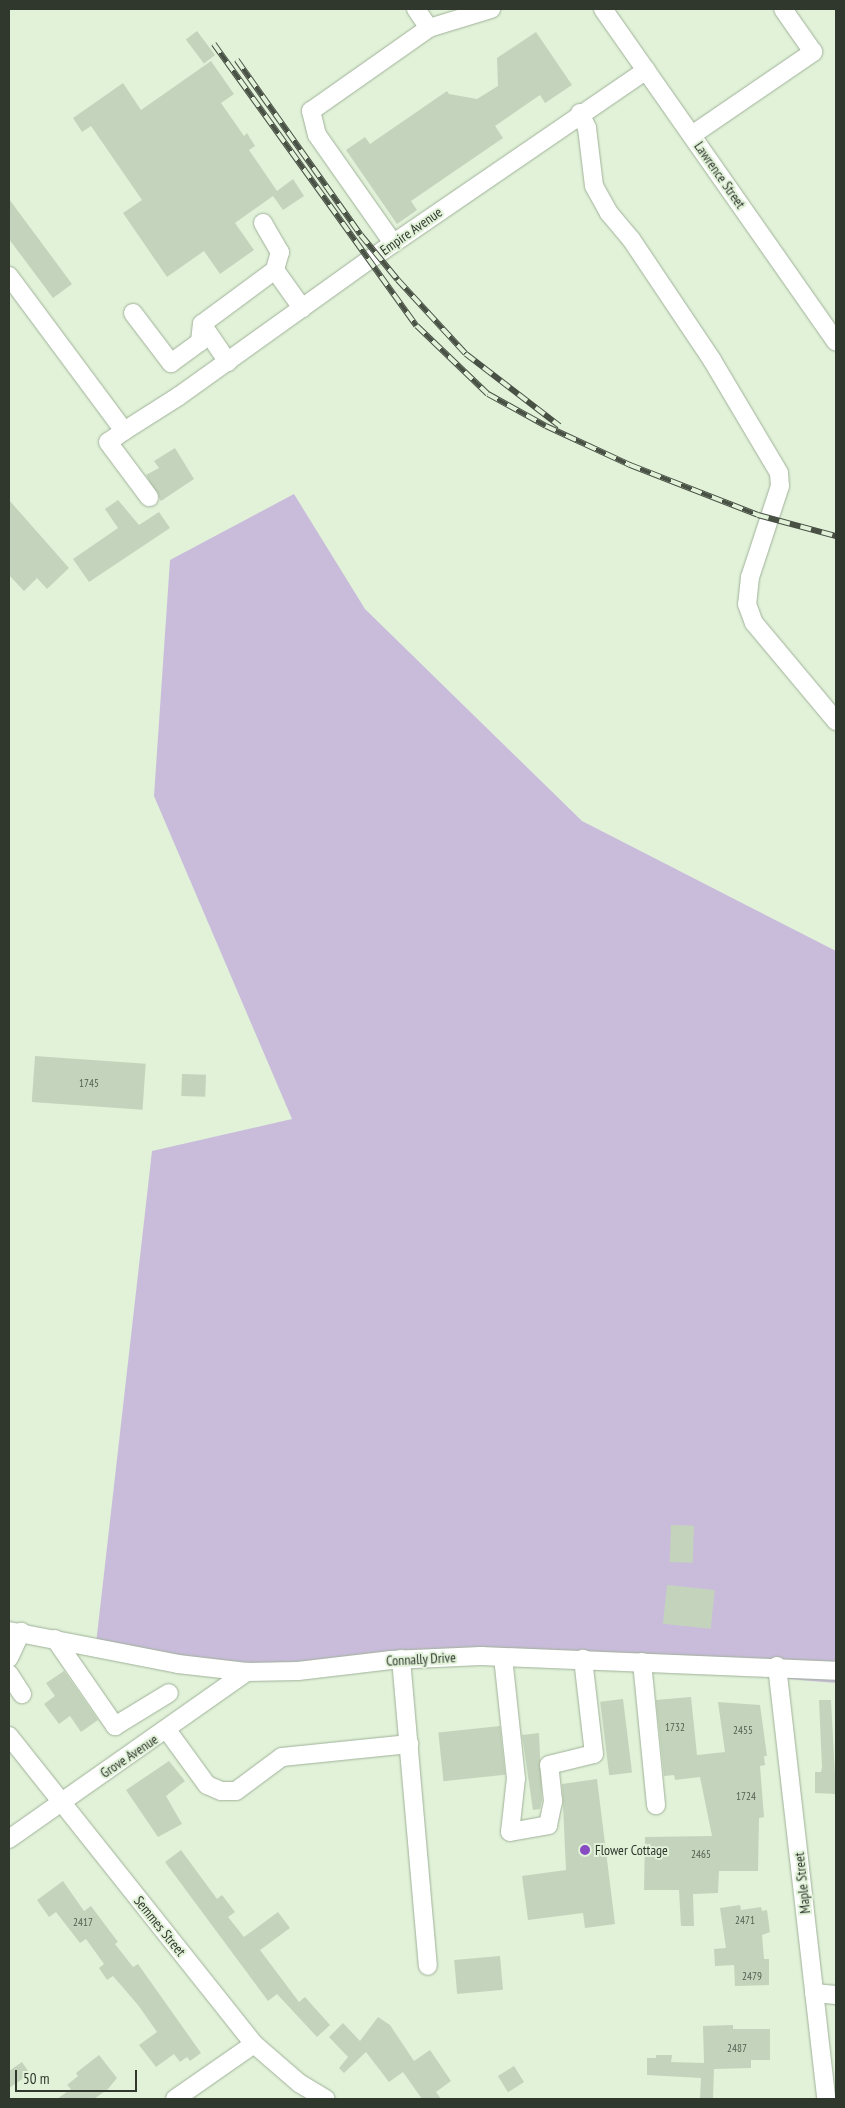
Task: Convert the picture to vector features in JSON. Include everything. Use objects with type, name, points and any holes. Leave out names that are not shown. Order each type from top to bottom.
[{"type":"street","points":[[416,9],[429,28]]},
{"type":"street","points":[[393,243],[317,135],[311,111],[429,28],[491,9]]},
{"type":"street","name":"Lawrence Street","points":[[604,9],[836,342]]},
{"type":"street","points":[[692,135],[813,52],[783,9]]},
{"type":"street","name":"Empire Avenue","points":[[149,497],[108,442],[179,396],[393,243],[580,113],[646,70]]},
{"type":"street","points":[[580,113],[587,128],[594,186],[609,213],[631,239],[707,351],[779,473],[780,486],[750,577],[747,604],[754,623],[836,721]]},
{"type":"street","points":[[133,313],[171,363],[200,342],[202,324],[275,270],[280,252],[264,223]]},
{"type":"street","points":[[275,270],[302,308]]},
{"type":"street","points":[[9,276],[124,431]]},
{"type":"street","points":[[202,324],[228,362]]},
{"type":"street","points":[[9,1658],[15,1631]]},
{"type":"street","name":"Connally Drive","points":[[15,1631],[178,1664],[247,1672],[298,1671],[401,1659],[503,1657],[777,1666],[836,1670]]},
{"type":"street","points":[[54,1639],[115,1726],[169,1693]]},
{"type":"street","points":[[503,1657],[516,1778],[510,1832],[548,1825],[553,1801],[549,1765],[594,1754],[583,1659]]},
{"type":"street","points":[[401,1659],[428,1966]]},
{"type":"street","points":[[642,1662],[656,1805]]},
{"type":"street","name":"Maple Street","points":[[777,1666],[826,2099]]},
{"type":"street","name":"Grove Avenue","points":[[9,1839],[167,1730],[247,1672]]},
{"type":"street","points":[[9,1674],[22,1694]]},
{"type":"street","points":[[167,1730],[207,1785],[220,1792],[236,1791],[282,1757],[409,1744]]},
{"type":"street","name":"Semmes Street","points":[[9,1736],[254,2044],[299,2083],[326,2099]]},
{"type":"street","points":[[814,1993],[836,1995]]},
{"type":"street","points":[[175,2099],[254,2044]]},
{"type":"shaded area","points":[[294,494],[365,609],[582,821],[836,951],[836,1683],[504,1655],[235,1679],[96,1644],[152,1151],[292,1119],[154,796],[170,560]]},
{"type":"building","points":[[197,31],[215,55],[204,63],[186,39]]},
{"type":"building","points":[[536,32],[572,85],[545,103],[540,95],[495,126],[503,138],[411,201],[417,210],[397,224],[346,150],[365,137],[370,144],[447,91],[449,94],[477,99],[498,86],[497,58]]},
{"type":"building","points":[[211,61],[234,94],[221,103],[244,136],[247,133],[255,146],[249,150],[277,191],[293,179],[304,196],[283,210],[273,196],[235,223],[254,250],[220,274],[204,251],[167,277],[123,213],[142,200],[91,126],[82,132],[73,118],[123,83],[141,110]]},
{"type":"building","points":[[9,199],[72,284],[53,298],[9,239]]},
{"type":"building","points":[[175,448],[194,479],[161,501],[146,475],[159,468],[154,461]]},
{"type":"building","points":[[9,500],[69,568],[47,589],[37,578],[24,591],[9,575]]},
{"type":"building","points":[[118,500],[139,525],[159,512],[170,528],[89,582],[73,559],[118,528],[105,509]]},
{"type":"building","points":[[35,1056],[146,1064],[143,1110],[32,1102]]},
{"type":"building","points":[[182,1074],[206,1075],[205,1097],[181,1096]]},
{"type":"building","points":[[671,1525],[694,1526],[693,1563],[670,1562]]},
{"type":"building","points":[[667,1585],[715,1590],[711,1629],[663,1624]]},
{"type":"building","points":[[64,1671],[98,1720],[81,1732],[70,1716],[59,1724],[44,1704],[55,1696],[46,1683]]},
{"type":"building","points":[[691,1697],[697,1755],[725,1752],[718,1702],[760,1705],[767,1756],[764,1756],[765,1765],[760,1766],[764,1817],[759,1818],[758,1871],[719,1871],[718,1893],[693,1894],[694,1926],[681,1926],[679,1890],[644,1890],[645,1837],[712,1836],[700,1777],[675,1780],[674,1775],[664,1776],[656,1700]]},
{"type":"building","points":[[623,1699],[632,1772],[609,1775],[600,1702]]},
{"type":"building","points":[[819,1700],[831,1700],[836,1794],[815,1793],[815,1772],[821,1772],[822,1767]]},
{"type":"building","points":[[500,1726],[505,1775],[443,1781],[438,1732]]},
{"type":"building","points":[[539,1733],[542,1800],[540,1809],[533,1810],[522,1735]]},
{"type":"building","points":[[169,1761],[185,1781],[166,1796],[182,1824],[158,1837],[126,1790]]},
{"type":"building","points":[[597,1779],[615,1924],[585,1928],[583,1913],[528,1920],[522,1876],[566,1870],[562,1784]]},
{"type":"building","points":[[181,1850],[217,1899],[222,1895],[235,1912],[228,1917],[244,1937],[278,1912],[290,1928],[260,1950],[299,2002],[305,1997],[330,2025],[317,2037],[277,1994],[268,2001],[165,1862]]},
{"type":"building","points":[[63,1881],[84,1911],[91,1906],[118,1942],[115,1944],[133,1967],[138,1964],[201,2053],[190,2061],[187,2057],[180,2062],[174,2054],[156,2067],[139,2045],[157,2032],[138,2005],[113,1976],[107,1980],[99,1968],[104,1964],[86,1939],[80,1943],[56,1912],[49,1917],[37,1900]]},
{"type":"building","points":[[740,1905],[741,1910],[761,1907],[762,1911],[767,1910],[770,1932],[762,1935],[764,1959],[769,1959],[769,1985],[735,1986],[734,1965],[715,1966],[714,1949],[726,1948],[720,1908]]},
{"type":"building","points":[[500,1956],[503,1990],[457,1994],[454,1960]]},
{"type":"building","points":[[378,2017],[390,2025],[414,2061],[430,2050],[451,2081],[436,2092],[441,2099],[422,2099],[403,2072],[389,2082],[366,2052],[344,2073],[339,2068],[348,2057],[329,2037],[343,2023],[360,2041]]},
{"type":"building","points":[[733,2025],[733,2029],[770,2029],[770,2060],[751,2060],[751,2068],[714,2069],[713,2099],[700,2099],[701,2078],[647,2075],[647,2058],[656,2058],[656,2055],[672,2055],[671,2062],[704,2063],[703,2026]]},
{"type":"building","points":[[99,2055],[117,2078],[108,2089],[94,2099],[57,2099],[71,2089],[67,2085],[78,2076],[76,2073]]},
{"type":"building","points":[[22,2062],[30,2074],[9,2088],[9,2071]]},
{"type":"building","points":[[514,2066],[524,2082],[508,2092],[498,2076]]},
{"type":"railway","points":[[214,44],[417,326],[488,394],[546,426],[630,465],[758,515],[836,536]]},
{"type":"railway","points":[[237,60],[361,235],[398,280],[466,354],[560,426]]},
{"type":"place","name":"Flower Cottage","points":[[585,1850]]}]
